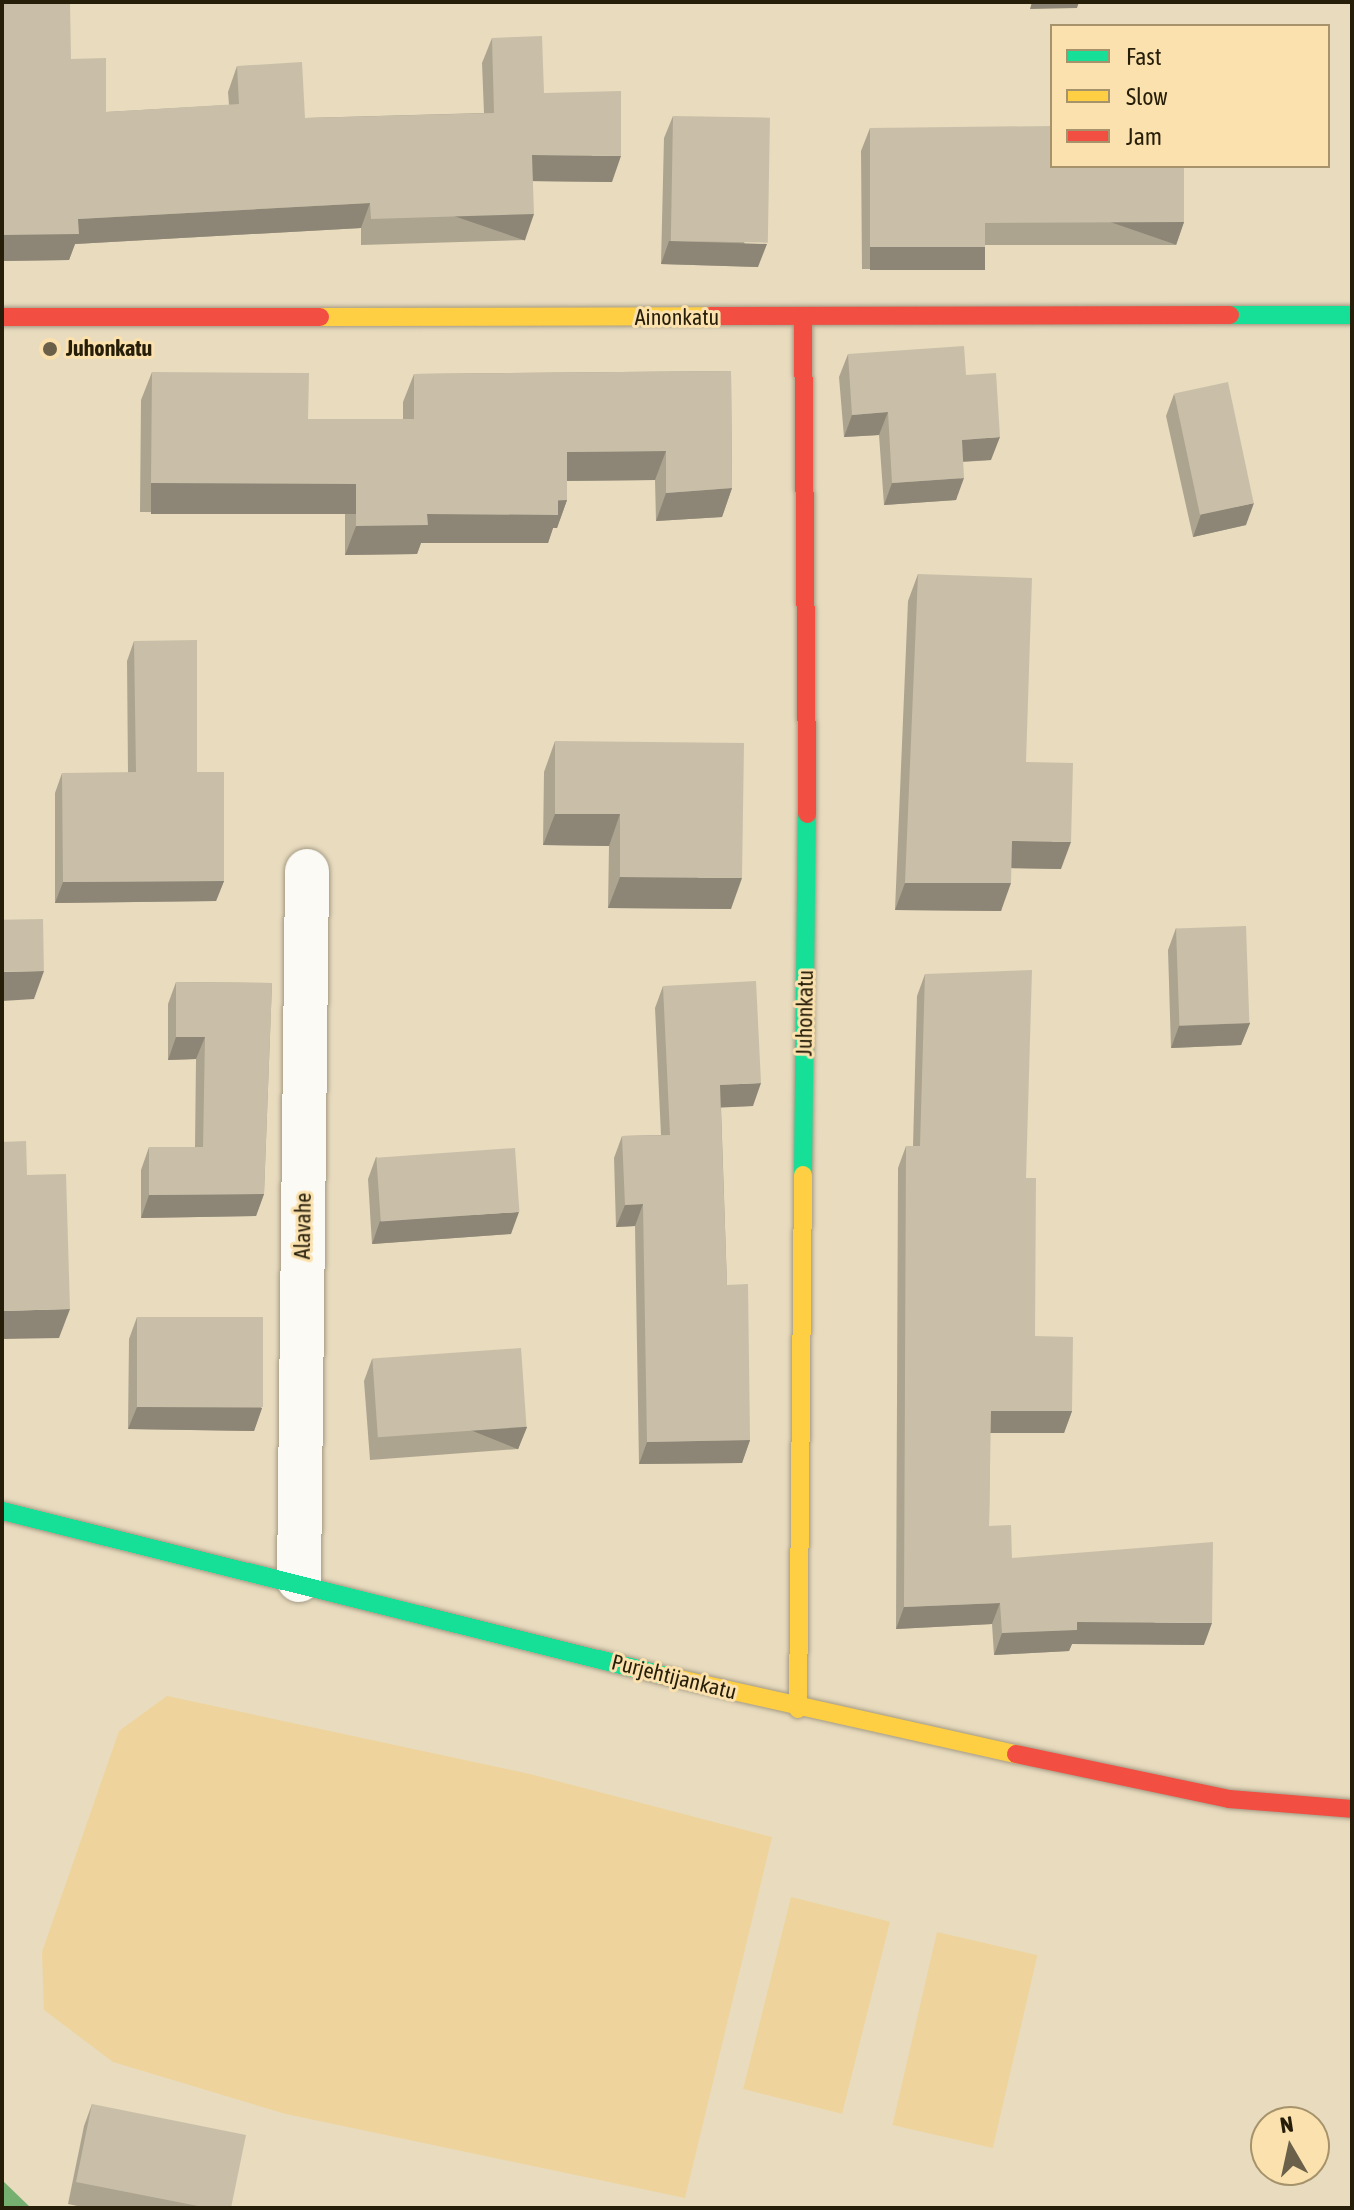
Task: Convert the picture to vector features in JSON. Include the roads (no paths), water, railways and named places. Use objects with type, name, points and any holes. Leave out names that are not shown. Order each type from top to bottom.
[{"type":"street","name":"Ainonkatu","points":[[2,317],[1352,315]]},
{"type":"street","name":"Juhonkatu","points":[[798,1709],[807,815],[803,318]]},
{"type":"street","name":"Alavahe","points":[[299,1580],[307,871]]},
{"type":"street","name":"Purjehtijankatu","points":[[2,1511],[299,1580],[798,1709],[1229,1799],[1352,1809]]},
{"type":"place","name":"Juhonkatu","points":[[50,349]]}]
